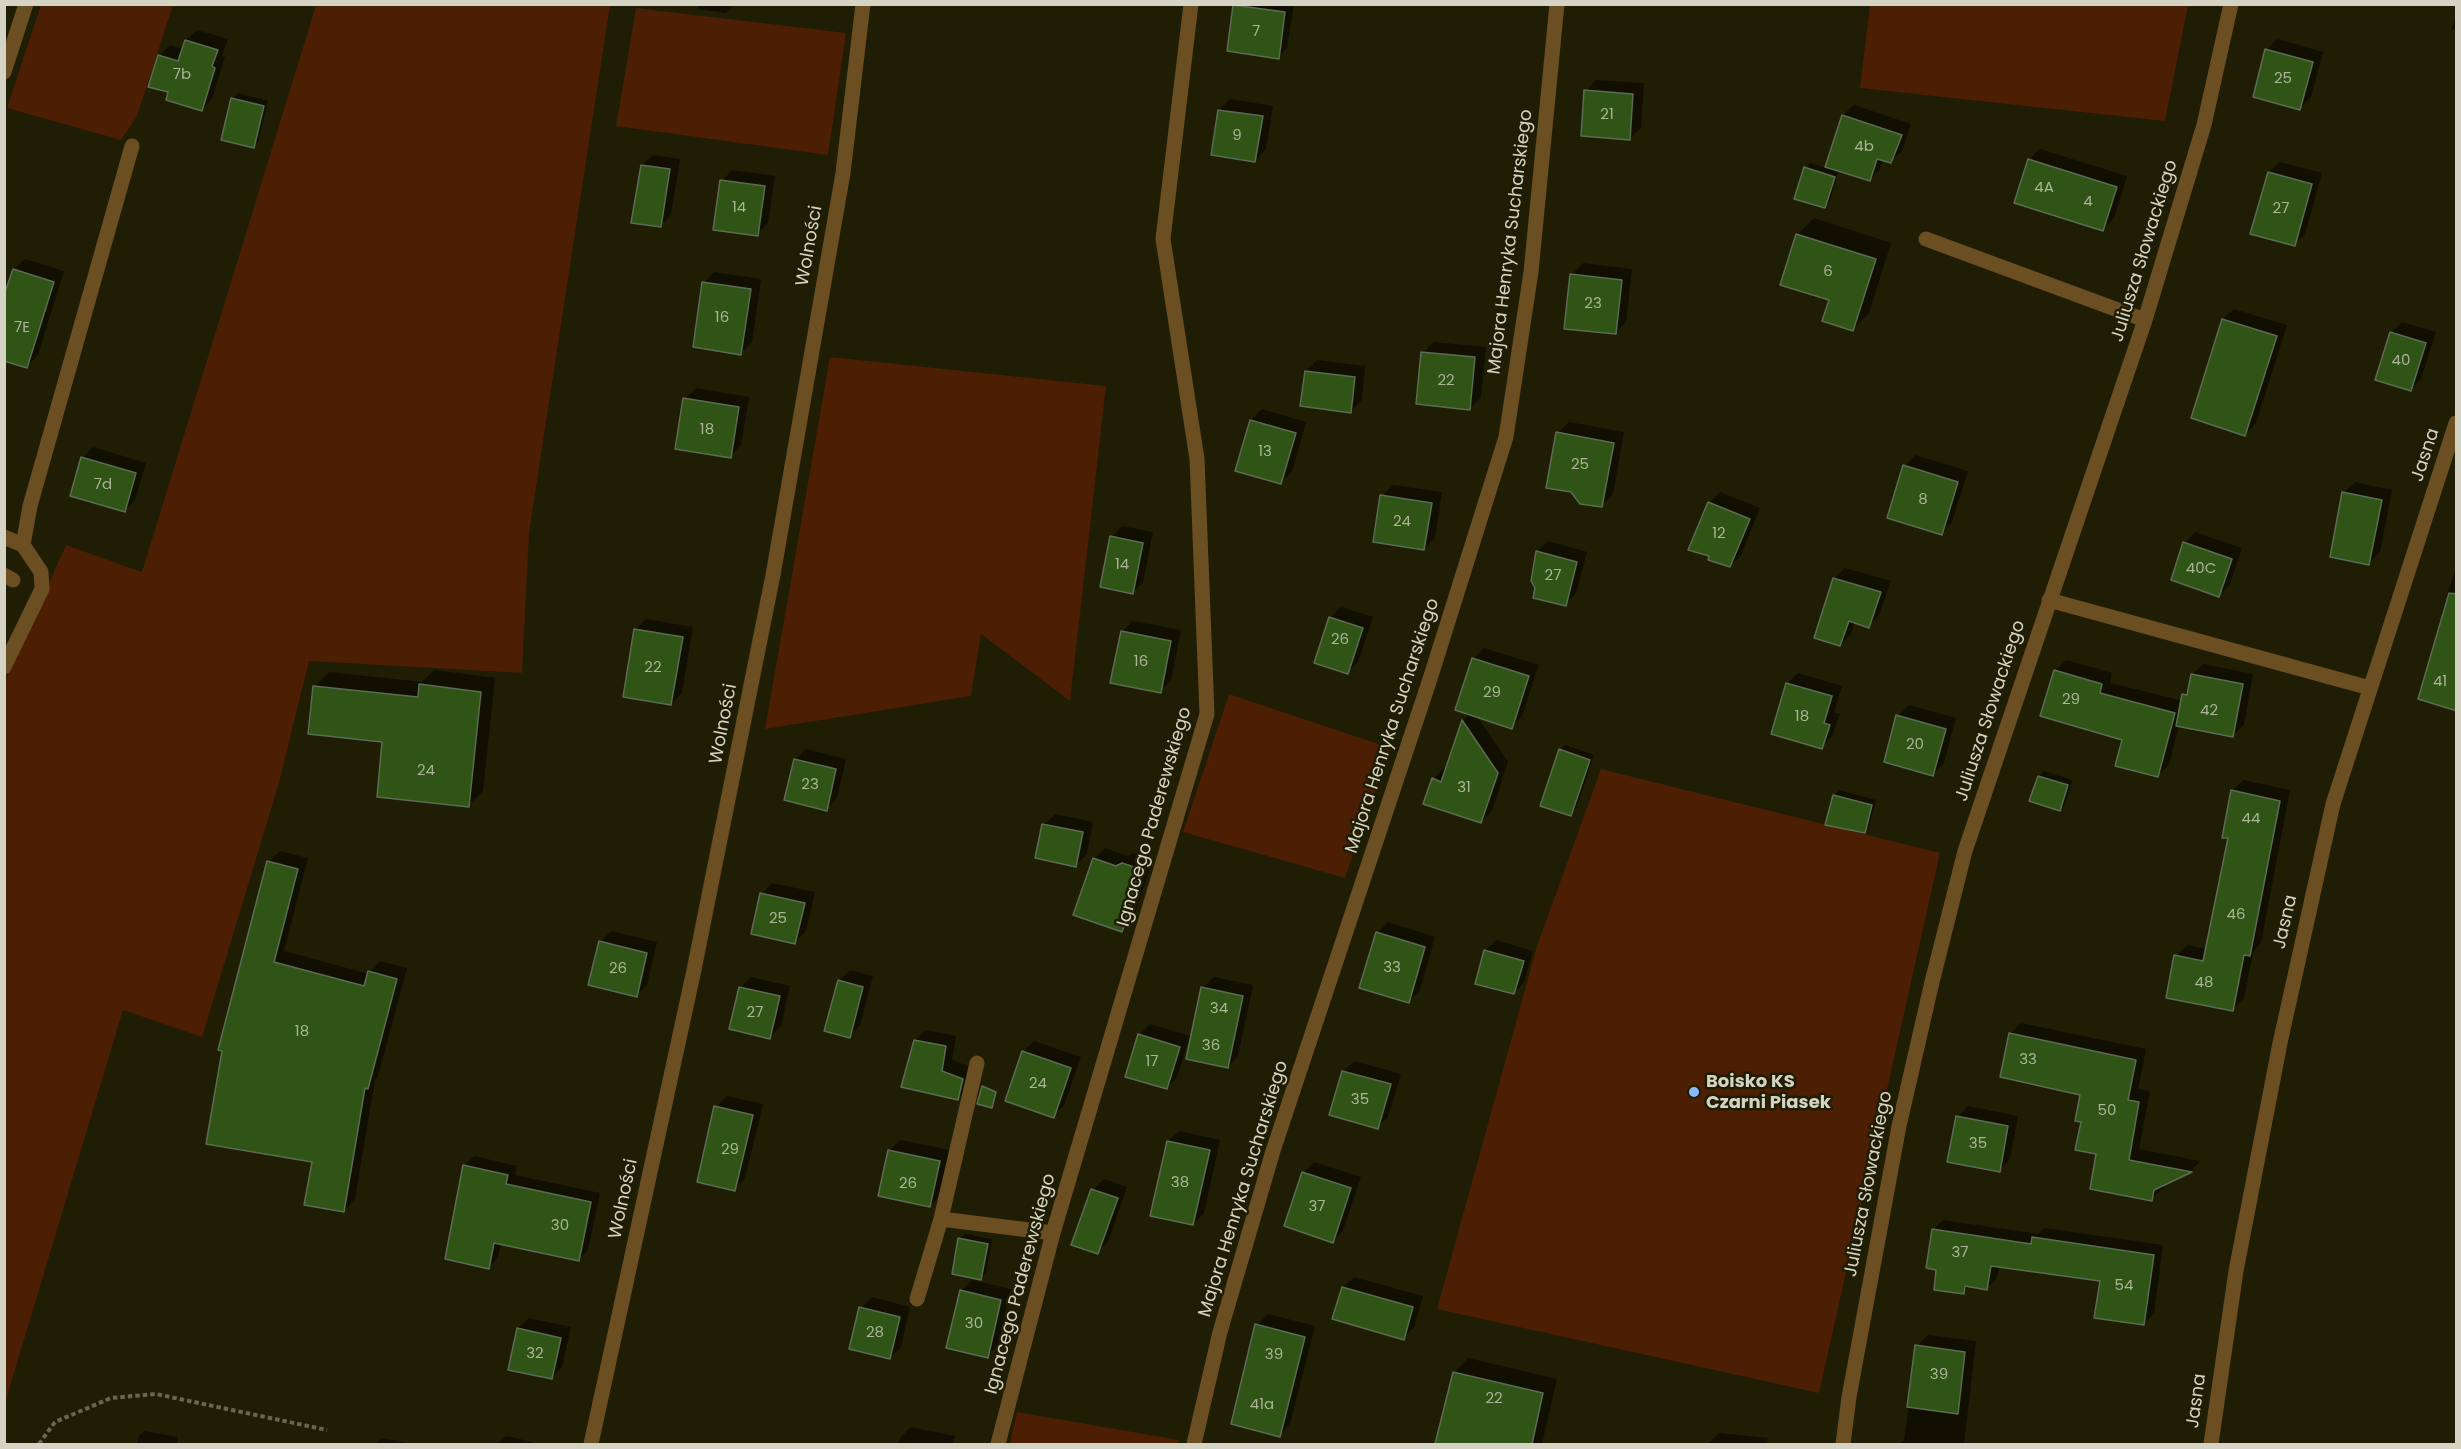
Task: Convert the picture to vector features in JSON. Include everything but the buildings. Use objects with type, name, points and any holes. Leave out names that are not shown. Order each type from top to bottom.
[{"type":"street","points":[[4,72],[26,4]]},
{"type":"street","name":"Wolności","points":[[591,1444],[694,970],[773,575],[843,173],[863,4]]},
{"type":"street","name":"Ignacego Paderewskiego","points":[[998,1444],[1053,1233],[1207,714],[1197,459],[1163,239],[1191,4]]},
{"type":"street","name":"Majora Henryka Sucharskiego","points":[[1194,1444],[1220,1332],[1273,1151],[1430,679],[1506,437],[1532,272],[1557,4]]},
{"type":"street","name":"Juliusza Słowackiego","points":[[1843,1444],[1849,1397],[1899,1126],[1965,851],[2145,320],[2204,125],[2230,4]]},
{"type":"street","points":[[23,545],[30,506],[132,146]]},
{"type":"street","points":[[1926,239],[2145,320]]},
{"type":"street","name":"Jasna","points":[[2211,1444],[2236,1271],[2280,1043],[2333,804],[2457,423]]},
{"type":"street","points":[[4,537],[23,545],[41,572],[42,589],[4,667]]},
{"type":"street","points":[[2049,600],[2370,688]]},
{"type":"street","points":[[917,1299],[941,1219],[977,1063]]},
{"type":"street","points":[[941,1219],[1053,1233]]},
{"type":"path","points":[[39,1444],[55,1422],[111,1398],[156,1395],[327,1430]]},
{"type":"shaded area","points":[[1870,4],[2188,5],[2165,121],[1860,88]]},
{"type":"shaded area","points":[[41,5],[173,5],[137,116],[121,140],[7,108]]},
{"type":"shaded area","points":[[316,5],[610,5],[529,533],[522,673],[309,661],[279,783],[202,1037],[123,1010],[5,1403],[5,681],[66,545],[142,572]]},
{"type":"shaded area","points":[[636,8],[846,33],[828,155],[616,126]]},
{"type":"shaded area","points":[[830,357],[1106,386],[1070,701],[981,634],[971,696],[765,729]]},
{"type":"shaded area","points":[[1229,694],[1390,748],[1345,878],[1183,832]]},
{"type":"shaded area","name":"Boisko KS Czarni Piasek","points":[[1601,769],[1940,853],[1819,1393],[1437,1309],[1537,946]]},
{"type":"shaded area","points":[[1017,1412],[1179,1440],[1178,1444],[1010,1444]]},
{"type":"place","name":"Boisko KS Czarni Piasek","points":[[1694,1092]]}]
